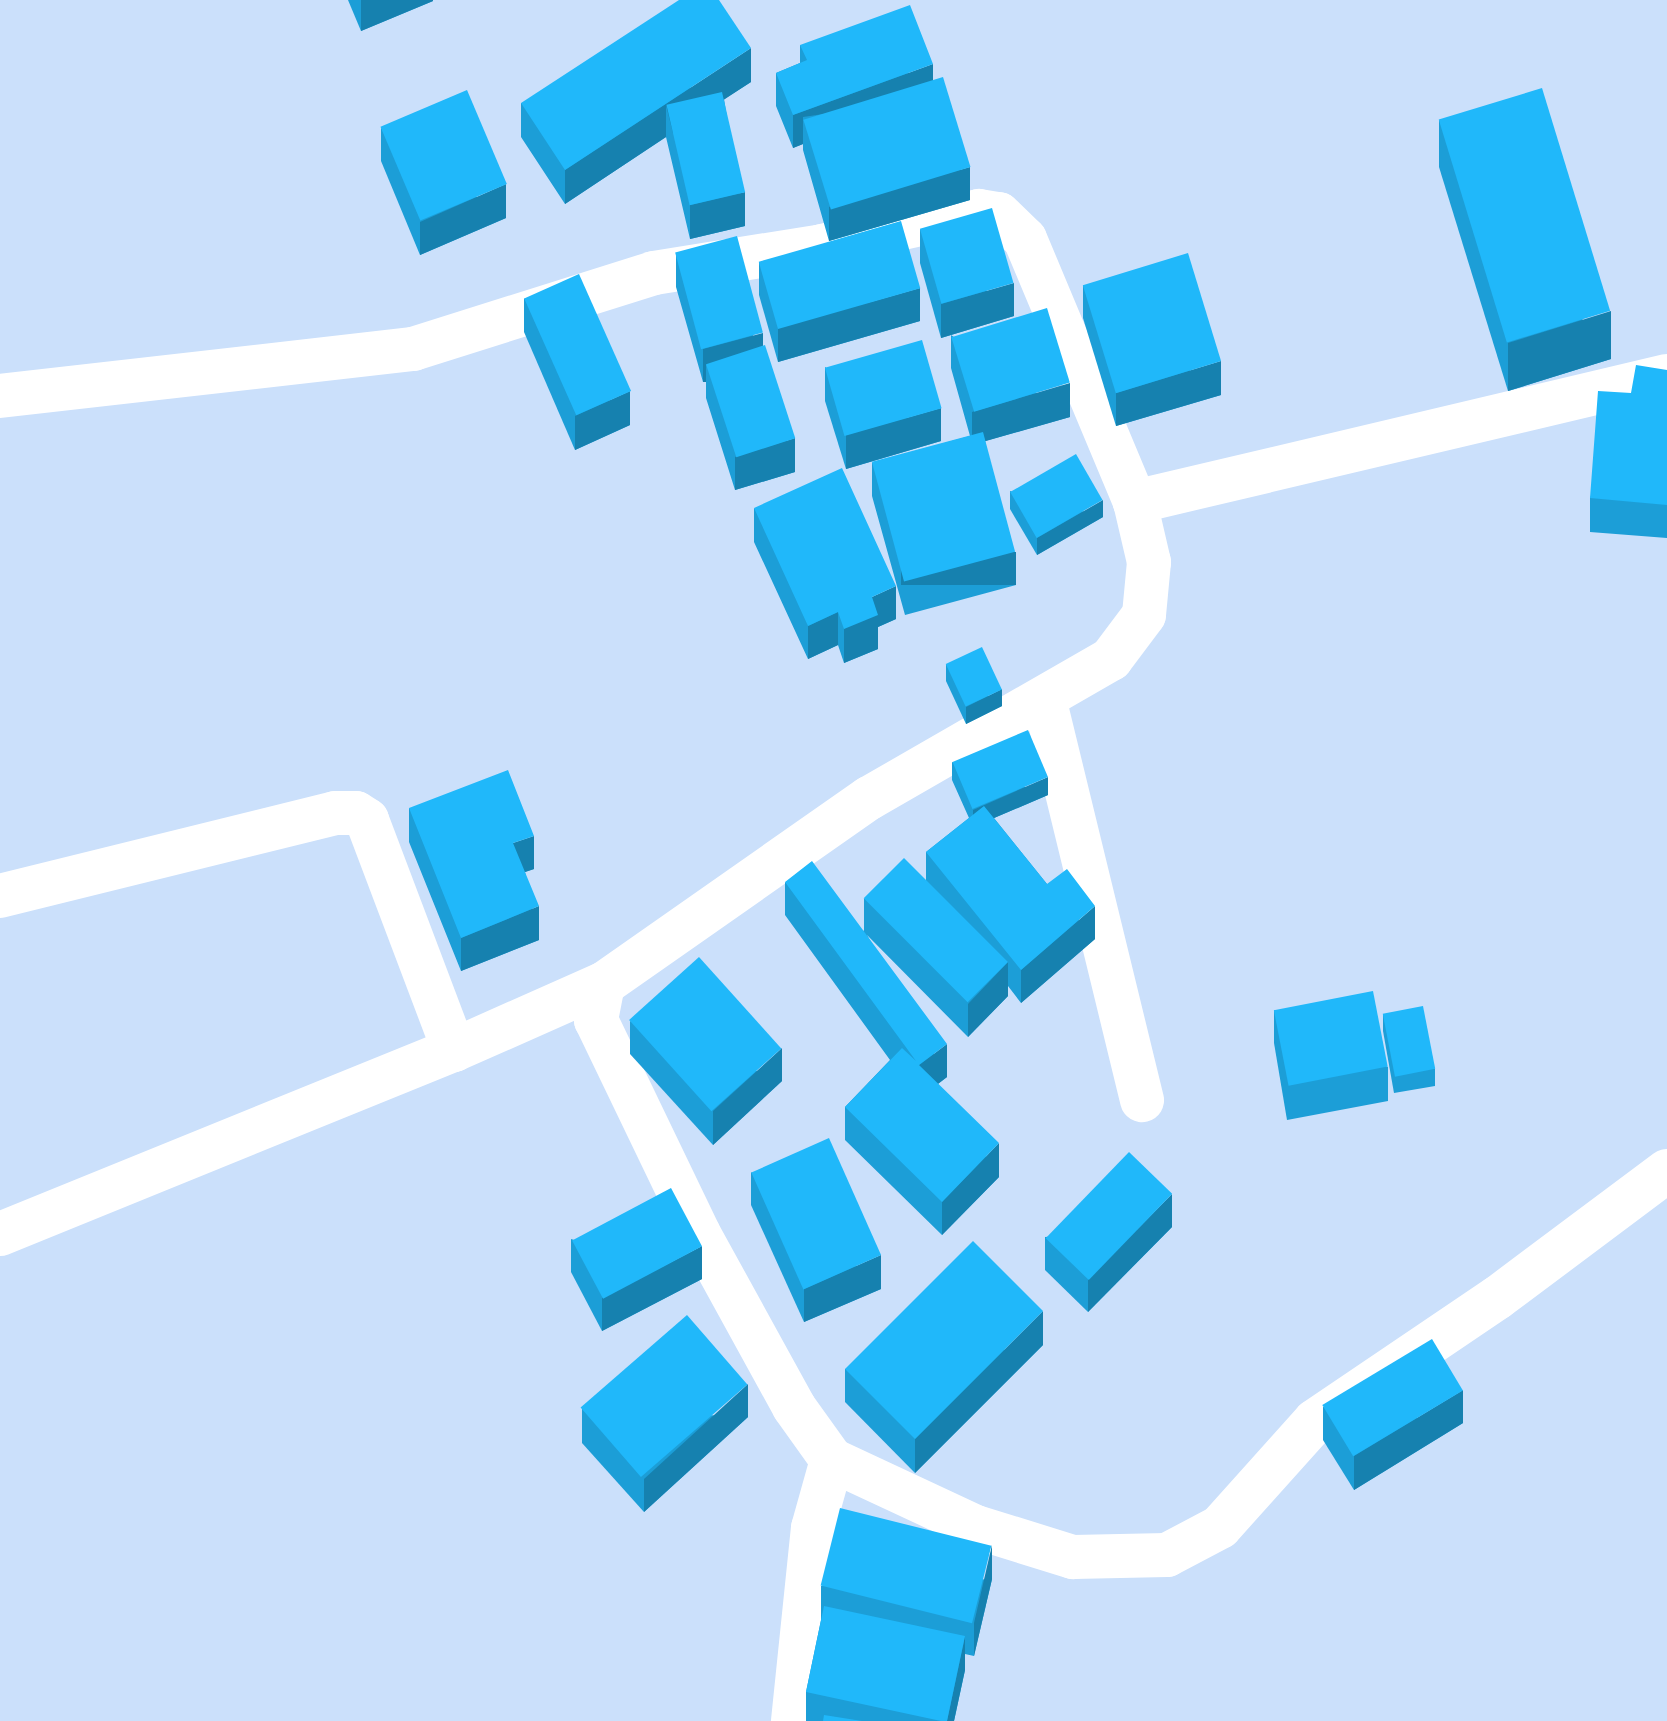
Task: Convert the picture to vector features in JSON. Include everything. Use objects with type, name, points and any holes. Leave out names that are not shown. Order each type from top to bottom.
[{"type":"street","points":[[0,396],[413,349],[654,273],[822,246],[979,211],[999,214],[1025,239],[1135,502],[1149,562],[1144,615],[1111,659],[869,798],[603,984],[454,1050],[0,1234]]},
{"type":"street","points":[[1135,502],[1667,376]]},
{"type":"street","points":[[1044,698],[1142,1100]]},
{"type":"street","points":[[0,896],[335,813],[356,813],[367,820],[454,1050]]},
{"type":"street","points":[[603,984],[596,1020],[699,1234],[794,1407],[832,1460],[976,1527],[1073,1557],[1167,1555],[1220,1527],[1315,1421],[1497,1298],[1667,1171]]},
{"type":"street","points":[[793,1721],[813,1528],[832,1460]]},
{"type":"building","points":[[679,0],[719,0],[751,48],[565,170],[521,103]]},
{"type":"building","points":[[910,5],[933,64],[793,115],[776,73],[807,60],[800,45]]},
{"type":"building","points":[[943,77],[970,167],[831,210],[803,120]]},
{"type":"building","points":[[1542,88],[1610,311],[1507,342],[1439,120]]},
{"type":"building","points":[[467,90],[507,184],[420,221],[380,127]]},
{"type":"building","points":[[722,92],[745,192],[690,205],[666,105]]},
{"type":"building","points":[[992,208],[1013,283],[941,304],[920,229]]},
{"type":"building","points":[[901,221],[920,288],[778,329],[759,262]]},
{"type":"building","points":[[737,236],[763,333],[701,349],[675,253]]},
{"type":"building","points":[[1188,253],[1221,361],[1116,393],[1083,285]]},
{"type":"building","points":[[579,274],[631,391],[576,415],[524,298]]},
{"type":"building","points":[[1047,308],[1070,383],[974,412],[951,337]]},
{"type":"building","points":[[922,340],[942,408],[844,436],[825,368]]},
{"type":"building","points":[[765,345],[795,438],[736,457],[706,364]]},
{"type":"building","points":[[1636,365],[1667,370],[1667,505],[1590,498],[1598,391],[1631,393]]},
{"type":"building","points":[[983,432],[1015,552],[904,582],[872,462]]},
{"type":"building","points":[[1076,454],[1102,500],[1037,538],[1010,492]]},
{"type":"building","points":[[842,468],[896,586],[872,597],[878,615],[844,629],[838,612],[808,626],[754,508]]},
{"type":"building","points":[[982,647],[1002,690],[966,707],[946,664]]},
{"type":"building","points":[[1028,730],[1048,777],[972,809],[953,762]]},
{"type":"building","points":[[508,770],[534,836],[513,843],[539,906],[461,938],[409,808]]},
{"type":"building","points":[[984,806],[1047,884],[1067,869],[1095,906],[1021,970],[926,852]]},
{"type":"building","points":[[904,858],[1008,962],[968,1002],[864,898]]},
{"type":"building","points":[[812,861],[947,1044],[919,1065],[999,1143],[942,1202],[845,1107],[902,1048],[916,1061],[785,882]]},
{"type":"building","points":[[699,957],[781,1048],[711,1111],[629,1020]]},
{"type":"building","points":[[1373,991],[1388,1067],[1289,1086],[1274,1010]]},
{"type":"building","points":[[1423,1006],[1435,1069],[1395,1077],[1383,1014]]},
{"type":"building","points":[[829,1138],[881,1255],[803,1290],[751,1173]]},
{"type":"building","points":[[1129,1152],[1172,1194],[1089,1280],[1046,1238]]},
{"type":"building","points":[[671,1188],[702,1246],[603,1299],[572,1241]]},
{"type":"building","points":[[973,1241],[1043,1311],[915,1439],[845,1369]]},
{"type":"building","points":[[687,1315],[747,1384],[641,1477],[581,1408]]},
{"type":"building","points":[[1432,1339],[1463,1390],[1353,1456],[1322,1405]]},
{"type":"building","points":[[840,1508],[991,1546],[972,1623],[821,1586]]},
{"type":"building","points":[[824,1606],[965,1636],[947,1721],[806,1692]]},
{"type":"building","points":[[824,1715],[862,1721],[823,1721]]}]
